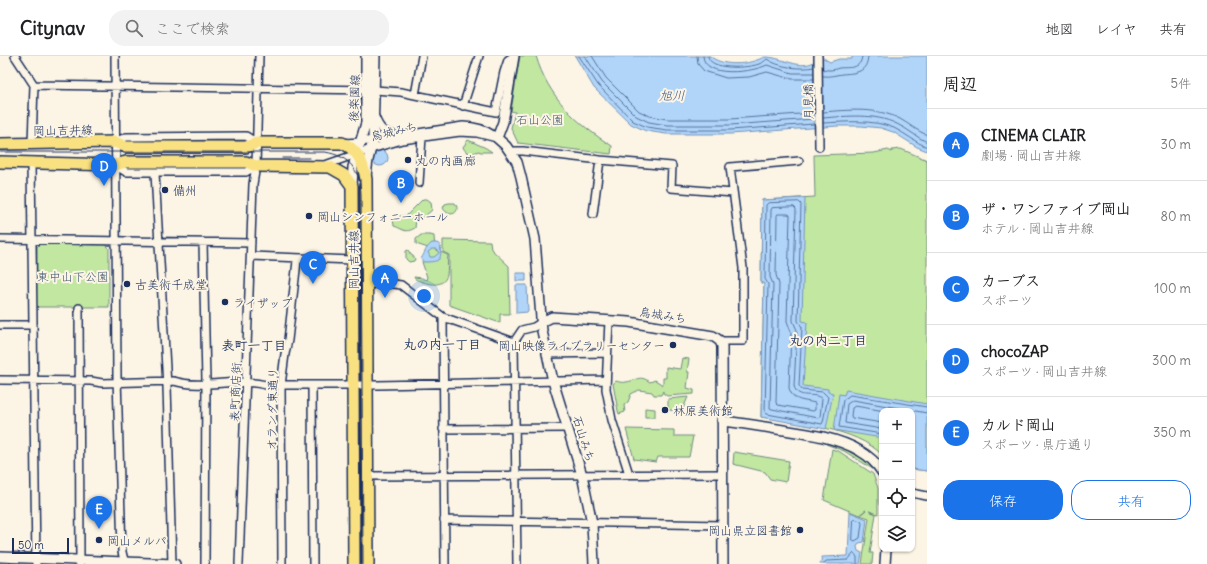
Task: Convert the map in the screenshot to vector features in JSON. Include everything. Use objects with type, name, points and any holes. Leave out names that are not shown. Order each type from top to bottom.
[{"type":"main road","name":"岡山吉井線","points":[[0,144],[115,142],[126,147],[246,147],[257,143],[342,143]]},
{"type":"main road","points":[[342,143],[353,148],[357,154]]},
{"type":"main road","name":"岡山吉井線","points":[[357,154],[364,167],[366,179],[368,564]]},
{"type":"main road","points":[[0,162],[115,165],[126,162],[246,162],[256,170],[321,166],[338,170],[344,175],[352,186]]},
{"type":"main road","name":"岡山吉井線","points":[[352,186],[354,564]]},
{"type":"street","points":[[15,56],[34,85],[32,143]]},
{"type":"street","points":[[115,56],[117,383],[122,552],[125,563]]},
{"type":"street","name":"表町商店街","points":[[239,564],[253,184],[256,170],[259,56]]},
{"type":"street","name":"後楽園線","points":[[366,56],[375,117],[366,179]]},
{"type":"street","name":"後楽園線","points":[[352,186],[353,167],[366,123],[375,56]]},
{"type":"street","points":[[415,95],[422,56]]},
{"type":"street","points":[[463,106],[479,56]]},
{"type":"street","points":[[34,85],[371,90],[401,92],[496,112],[504,72],[508,60],[514,56]]},
{"type":"street","points":[[498,138],[503,122],[514,56]]},
{"type":"street","name":"月見橋","points":[[818,56],[820,147]]},
{"type":"street","points":[[375,117],[382,130],[389,134],[398,135]]},
{"type":"street","points":[[366,123],[372,144]]},
{"type":"street","name":"烏城みち","points":[[321,166],[357,154],[372,144],[398,135],[454,127],[472,126],[487,130],[498,138],[510,151],[517,162],[535,240],[542,322],[552,317],[629,322],[713,336],[720,341]]},
{"type":"street","name":"烏城みち","points":[[342,143],[361,142],[384,145],[402,140],[460,132],[472,132],[498,138]]},
{"type":"street","points":[[420,183],[422,137]]},
{"type":"street","points":[[510,151],[672,166],[671,188],[733,192]]},
{"type":"street","points":[[593,214],[600,160]]},
{"type":"street","points":[[723,564],[722,346],[720,341],[743,341],[743,268],[730,167],[799,161]]},
{"type":"street","points":[[31,163],[36,561]]},
{"type":"street","points":[[115,165],[126,172],[246,172],[256,170]]},
{"type":"street","points":[[155,172],[167,381],[172,564]]},
{"type":"street","points":[[0,240],[251,243]]},
{"type":"street","points":[[203,242],[206,384],[205,564]]},
{"type":"street","points":[[250,256],[299,260],[352,260]]},
{"type":"street","name":"オランダ東通り","points":[[282,564],[281,385],[299,260]]},
{"type":"street","points":[[366,284],[401,285],[443,317],[514,342]]},
{"type":"street","points":[[79,308],[80,562]]},
{"type":"street","points":[[443,317],[443,475],[445,564]]},
{"type":"street","points":[[609,320],[606,380],[612,420],[629,474]]},
{"type":"street","points":[[517,564],[514,342],[522,330],[534,327],[542,322]]},
{"type":"street","name":"石山みち","points":[[542,322],[546,354],[553,381],[582,475],[592,523],[594,564]]},
{"type":"street","points":[[0,325],[33,325]]},
{"type":"street","points":[[546,354],[607,353]]},
{"type":"street","points":[[0,380],[91,381],[102,383],[174,381],[182,384],[246,383],[281,385],[367,385],[606,380]]},
{"type":"street","points":[[312,385],[313,564]]},
{"type":"street","points":[[722,421],[810,434],[843,443],[860,450],[879,468]]},
{"type":"street","points":[[443,429],[568,428]]},
{"type":"street","points":[[368,476],[723,474]]},
{"type":"street","points":[[915,494],[927,496]]},
{"type":"street","points":[[444,520],[723,525]]},
{"type":"street","points":[[885,564],[886,552]]},
{"type":"street","points":[[0,557],[36,561],[175,564]]},
{"type":"green space","name":"石山公園","points":[[520,56],[536,56],[541,71],[556,97],[576,119],[612,146],[611,154],[518,143],[511,128],[515,112],[511,111]]},
{"type":"green space","points":[[468,140],[492,152],[467,152],[463,147]]},
{"type":"green space","points":[[901,149],[927,160],[927,471],[915,469],[915,408],[879,408],[879,453],[871,446],[842,433],[825,428],[761,417],[764,283],[761,283],[762,200],[815,197],[814,155],[874,153],[888,150],[892,152],[892,150]]},
{"type":"green space","points":[[423,199],[427,199],[431,202],[432,210],[425,216],[416,219],[415,228],[406,231],[394,226],[393,218],[396,216],[406,216]]},
{"type":"green space","points":[[455,203],[457,207],[456,212],[451,214],[443,208],[445,204]]},
{"type":"green space","points":[[421,235],[434,236],[435,250],[448,255],[447,275],[442,283],[433,284],[423,282],[415,279],[414,277],[426,280],[427,277],[422,262],[428,248],[416,244],[416,239]]},
{"type":"green space","points":[[443,240],[490,241],[491,249],[509,266],[510,314],[500,314],[500,323],[449,305],[449,255],[443,252]]},
{"type":"green space","name":"東中山下公園","points":[[40,244],[105,244],[109,248],[109,307],[36,307],[37,247]]},
{"type":"green space","points":[[408,250],[415,259],[414,261],[409,262],[406,259],[406,251]]},
{"type":"green space","points":[[682,358],[689,359],[687,388],[694,390],[694,394],[667,396],[663,393],[663,391],[661,395],[654,395],[652,392],[639,390],[631,394],[628,402],[624,405],[625,412],[619,414],[613,384],[616,381],[625,382],[643,378],[650,382],[655,380],[663,385],[663,378],[666,378],[666,367],[680,369]]},
{"type":"green space","points":[[688,397],[682,411],[668,410],[668,399]]},
{"type":"green space","points":[[645,408],[655,409],[655,417],[645,417]]},
{"type":"green space","points":[[626,429],[674,430],[674,436],[693,436],[689,457],[658,457],[656,462],[634,459]]},
{"type":"green space","points":[[826,442],[853,453],[865,460],[876,471],[844,451],[826,444]]},
{"type":"green space","points":[[832,449],[840,452],[873,474],[878,488],[878,514],[869,511],[876,514],[870,553],[873,553],[872,564],[862,564],[869,518],[860,515],[866,510],[859,515],[824,500]]},
{"type":"green space","points":[[734,452],[789,461],[786,482],[770,479],[765,472],[733,464]]},
{"type":"water","name":"旭川","points":[[575,56],[710,56],[720,62],[733,64],[752,62],[766,57],[802,65],[814,61],[820,56],[830,62],[839,59],[852,59],[852,56],[927,56],[927,151],[917,147],[893,132],[881,128],[861,126],[838,126],[730,134],[666,134],[646,131],[631,124],[594,88]]},
{"type":"water","points":[[377,150],[383,150],[388,155],[386,164],[383,166],[377,166],[372,161],[372,155]]},
{"type":"water","points":[[805,198],[802,321],[807,322],[803,386],[828,389],[828,392],[833,393],[826,429],[761,417],[764,283],[761,283],[762,200]]},
{"type":"water","points":[[432,243],[440,244],[440,257],[437,261],[423,262],[421,259],[426,249]],"holes":[[[432,249],[437,249],[439,253],[434,257],[430,257],[428,252]]]},
{"type":"water","points":[[516,273],[526,273],[526,281],[516,281]]},
{"type":"water","points":[[516,285],[527,285],[528,312],[516,313]]},
{"type":"water","points":[[846,390],[927,404],[927,471],[915,469],[915,408],[879,408],[879,438],[834,430],[839,394],[844,395]]},
{"type":"water","points":[[850,512],[867,519],[864,542],[859,543],[857,547],[858,551],[862,553],[860,564],[820,564],[822,557],[848,556]]},
{"type":"tram line","points":[[0,152],[325,152],[341,157],[352,166],[358,178],[361,194],[363,564]]},
{"type":"tram line","points":[[282,158],[310,158]]},
{"type":"place","name":"丸の内画廊","points":[[408,160]]},
{"type":"place","name":"chocoZAP","points":[[104,186]]},
{"type":"place","name":"備州","points":[[165,190]]},
{"type":"place","name":"ザ・ワンファイブ岡山","points":[[401,203]]},
{"type":"place","name":"岡山シンフォニーホール","points":[[309,216]]},
{"type":"place","name":"古美術千成堂","points":[[127,284]]},
{"type":"place","name":"カーブス","points":[[313,284]]},
{"type":"place","name":"CINEMA CLAIR","points":[[385,298]]},
{"type":"place","name":"ライザップ","points":[[225,302]]},
{"type":"place","name":"岡山映像ライブラリーセンター","points":[[673,345]]},
{"type":"place","name":"林原美術館","points":[[665,410]]},
{"type":"place","name":"カルド岡山","points":[[99,529]]},
{"type":"place","name":"岡山県立図書館","points":[[800,530]]},
{"type":"place","name":"岡山メルパ","points":[[99,540]]},
{"type":"district","name":"丸の内二丁目","points":[[828,340]]},
{"type":"district","name":"丸の内一丁目","points":[[442,344]]},
{"type":"district","name":"表町一丁目","points":[[254,345]]}]
